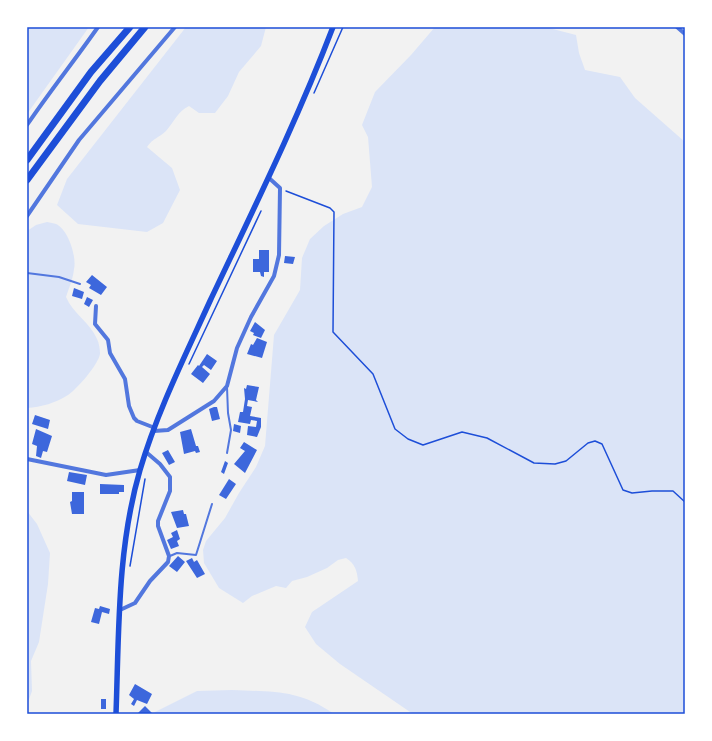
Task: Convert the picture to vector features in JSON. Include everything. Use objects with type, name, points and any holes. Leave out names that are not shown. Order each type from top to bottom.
[{"type":"highway","points":[[27,160],[91,72],[130,27]]},
{"type":"highway","points":[[27,180],[100,81],[146,27]]},
{"type":"main road","points":[[116,714],[122,561],[128,522],[140,470],[188,348],[269,178],[333,27]]},
{"type":"street","points":[[27,125],[51,88],[62,78],[98,27]]},
{"type":"street","points":[[27,216],[79,140],[175,27]]},
{"type":"street","points":[[677,27],[685,34]]},
{"type":"street","points":[[96,306],[95,324],[108,340],[110,353],[125,379],[129,406],[134,418],[137,421],[155,430],[168,430],[214,401],[227,386],[237,348],[251,317],[274,276],[279,255],[280,188],[269,178]]},
{"type":"street","points":[[120,610],[135,603],[150,581],[168,562],[169,556],[158,526],[158,521],[170,491],[170,477],[160,464],[146,452]]},
{"type":"street","points":[[27,459],[106,475],[140,470]]},
{"type":"lane","points":[[27,273],[60,277],[80,284]]},
{"type":"lane","points":[[227,386],[228,413],[231,430],[227,453]]},
{"type":"lane","points":[[169,556],[176,554],[196,555],[212,504]]},
{"type":"path","points":[[312,97],[343,27]]},
{"type":"path","points":[[280,188],[330,208],[334,212],[333,332],[373,374],[395,429],[408,439],[423,445],[462,432],[487,438],[534,463],[555,464],[566,461],[588,443],[594,441],[602,444],[623,490],[632,493],[652,490],[673,491],[685,502]]},
{"type":"path","points":[[189,364],[263,207]]},
{"type":"path","points":[[129,570],[146,476]]},
{"type":"shaded area","points":[[27,27],[89,27],[27,114]]},
{"type":"shaded area","points":[[186,27],[266,27],[261,46],[239,72],[228,96],[215,113],[199,113],[189,106],[185,108],[166,131],[152,141],[147,147],[172,168],[180,190],[163,223],[147,232],[78,224],[57,205],[67,179]]},
{"type":"shaded area","points":[[435,27],[545,27],[576,35],[579,53],[585,70],[620,77],[635,98],[685,142],[685,714],[413,714],[340,664],[316,644],[305,627],[312,612],[358,581],[355,568],[346,558],[338,560],[327,568],[307,577],[292,581],[286,588],[276,586],[252,596],[243,603],[219,588],[204,563],[203,550],[206,541],[225,518],[256,467],[265,446],[274,335],[300,290],[302,258],[310,239],[324,226],[343,214],[362,207],[372,187],[368,137],[362,125],[375,92],[411,55]]},
{"type":"shaded area","points":[[47,222],[60,227],[68,237],[71,244],[75,264],[73,276],[66,297],[69,303],[94,333],[100,348],[100,354],[87,376],[77,388],[68,395],[48,404],[27,408],[27,231],[36,225]]},
{"type":"shaded area","points":[[27,511],[37,524],[50,553],[48,584],[39,642],[31,661],[32,691],[27,705]]},
{"type":"shaded area","points":[[232,690],[285,693],[309,700],[334,714],[153,714],[197,691]]},
{"type":"building","points":[[259,250],[269,250],[269,272],[264,272],[264,277],[261,276],[260,272],[253,272],[253,259],[259,259]]},
{"type":"building","points":[[285,256],[295,257],[293,264],[284,263]]},
{"type":"building","points":[[92,275],[107,287],[101,295],[89,288],[91,285],[86,282]]},
{"type":"building","points":[[74,288],[84,292],[82,299],[72,296]]},
{"type":"building","points":[[87,297],[93,300],[89,307],[84,304]]},
{"type":"building","points":[[255,322],[265,330],[261,338],[253,335],[254,333],[250,331]]},
{"type":"building","points":[[257,338],[267,342],[262,358],[247,354],[251,344],[253,345]]},
{"type":"building","points":[[207,354],[217,361],[211,370],[204,365],[202,367],[210,374],[203,383],[191,374],[198,365],[199,366]]},
{"type":"building","points":[[247,385],[259,387],[256,400],[258,402],[248,400],[247,406],[252,407],[250,416],[261,418],[261,427],[257,437],[247,435],[248,426],[256,427],[257,421],[251,420],[250,424],[238,422],[240,412],[243,412],[245,399],[244,388],[246,389]]},
{"type":"building","points":[[217,407],[220,419],[212,421],[209,409]]},
{"type":"building","points":[[35,415],[50,420],[48,429],[32,424]]},
{"type":"building","points":[[234,424],[241,426],[240,433],[233,431]]},
{"type":"building","points":[[36,429],[52,436],[47,452],[43,451],[41,458],[36,456],[37,446],[32,444]]},
{"type":"building","points":[[191,429],[196,446],[198,446],[200,452],[196,453],[195,451],[184,454],[180,432]]},
{"type":"building","points":[[244,442],[257,450],[245,473],[234,464],[245,451],[240,448]]},
{"type":"building","points":[[168,450],[175,462],[169,465],[162,453]]},
{"type":"building","points":[[225,461],[228,463],[224,474],[221,472]]},
{"type":"building","points":[[69,472],[87,475],[85,485],[67,481]]},
{"type":"building","points":[[229,479],[236,484],[226,499],[219,495]]},
{"type":"building","points":[[100,484],[124,485],[124,492],[119,492],[119,494],[100,494]]},
{"type":"building","points":[[72,492],[84,492],[84,514],[72,514],[70,502],[72,501]]},
{"type":"building","points":[[183,510],[184,514],[186,514],[189,526],[177,528],[171,512]]},
{"type":"building","points":[[177,530],[180,539],[177,541],[179,546],[171,549],[167,540],[173,537],[171,533]]},
{"type":"building","points":[[178,556],[185,562],[177,572],[169,566]]},
{"type":"building","points":[[192,558],[194,562],[197,560],[205,574],[197,578],[186,561]]},
{"type":"building","points":[[100,606],[110,609],[109,614],[102,612],[99,624],[91,622],[95,608],[99,609]]},
{"type":"building","points":[[135,684],[152,694],[147,704],[137,700],[134,706],[131,704],[134,699],[129,695]]},
{"type":"building","points":[[101,699],[106,699],[106,709],[101,709]]},
{"type":"building","points":[[145,706],[152,713],[137,714]]}]
